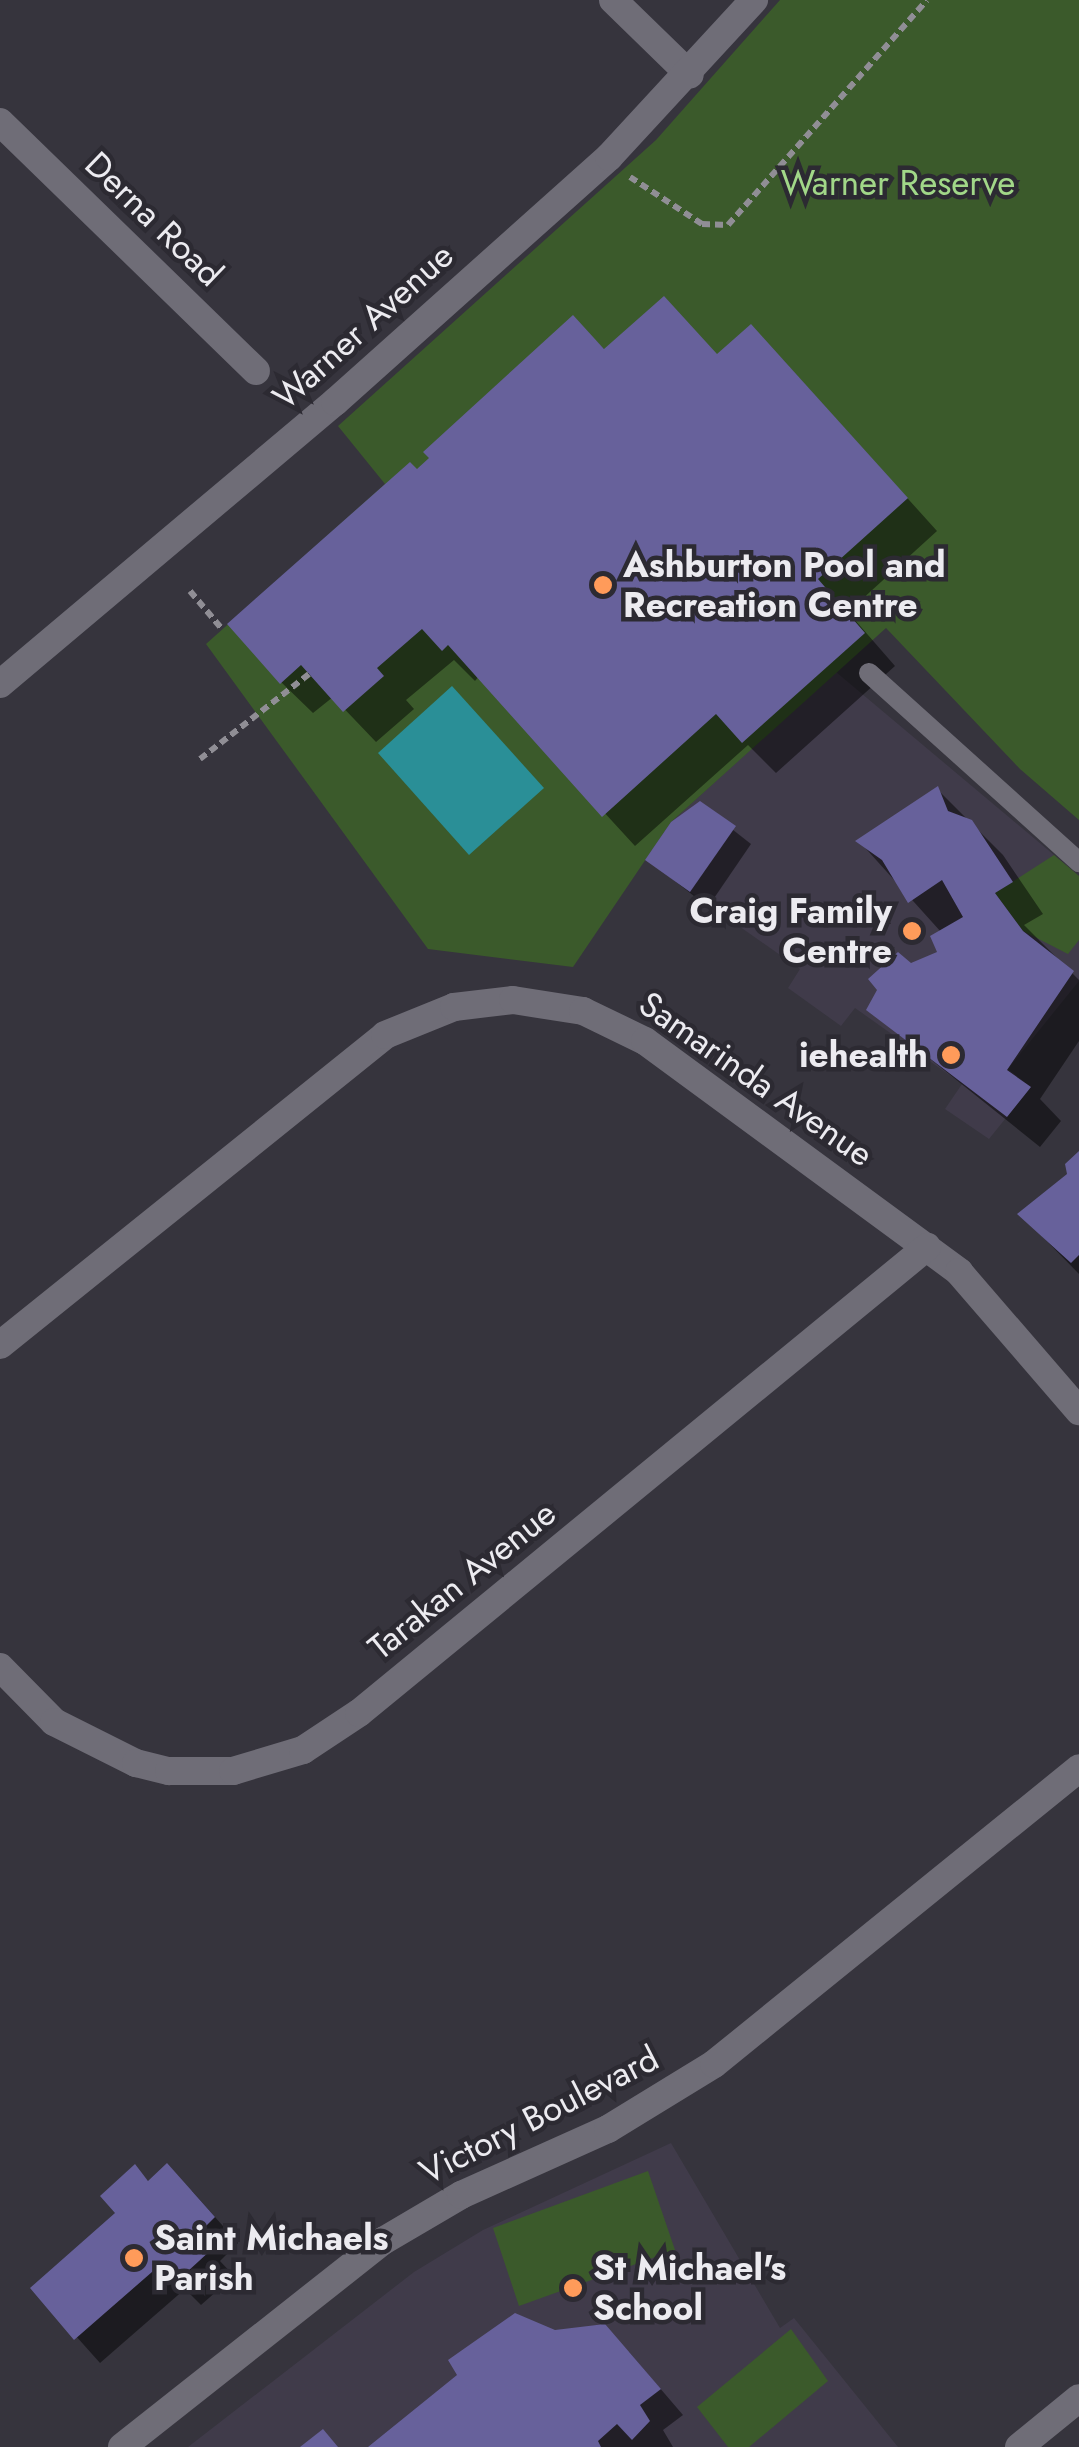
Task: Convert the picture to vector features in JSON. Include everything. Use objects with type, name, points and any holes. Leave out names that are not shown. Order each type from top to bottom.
[{"type":"street","points":[[613,0],[690,75]]},
{"type":"street","name":"Warner Avenue","points":[[0,684],[307,426],[609,157],[690,75],[754,0]]},
{"type":"street","name":"Derna Road","points":[[0,122],[256,371]]},
{"type":"street","name":"Samarinda Avenue","points":[[0,1346],[384,1035],[422,1017],[490,1001],[582,1011],[645,1041],[927,1247],[975,1288],[1079,1411]]},
{"type":"street","name":"Tarakan Avenue","points":[[0,1668],[54,1722],[136,1763],[170,1771],[233,1771],[303,1750],[358,1714],[927,1247]]},
{"type":"street","name":"Victory Boulevard","points":[[122,2447],[383,2240],[462,2195],[608,2128],[714,2064],[1079,1768]]},
{"type":"street","points":[[1020,2447],[1079,2398]]},
{"type":"lane","points":[[869,673],[1079,862]]},
{"type":"path","points":[[609,157],[667,206],[702,224],[728,226],[927,0]]},
{"type":"path","points":[[190,591],[222,629]]},
{"type":"path","points":[[200,759],[309,674]]},
{"type":"shaded area","name":"Craig Family Centre","points":[[836,672],[1079,876],[1079,981],[1008,1069],[1031,1087],[989,1139],[945,1109],[962,1084],[855,1008],[841,1026],[788,988],[800,969],[645,860],[671,822]]},
{"type":"shaded area","name":"St Michael's School","points":[[671,2143],[780,2328],[794,2318],[898,2447],[188,2447],[414,2272],[483,2230]]},
{"type":"green space","name":"Warner Reserve","points":[[780,0],[1079,0],[1079,820],[1020,769],[886,628],[671,822],[573,967],[428,949],[206,644],[385,484],[338,426],[656,140]]},
{"type":"green space","points":[[1054,855],[1079,876],[1079,940],[1068,954],[1023,931],[995,893]]},
{"type":"green space","points":[[648,2171],[675,2250],[519,2306],[493,2228]]},
{"type":"green space","points":[[791,2329],[828,2381],[749,2447],[728,2447],[697,2407]]},
{"type":"water","points":[[452,686],[544,788],[469,855],[378,753]]},
{"type":"building","name":"Ashburton Pool and Recreation Centre","points":[[664,296],[717,354],[751,324],[908,498],[818,579],[865,633],[742,743],[716,714],[602,817],[448,645],[442,651],[422,629],[377,668],[384,676],[343,712],[301,665],[280,684],[227,624],[410,462],[417,469],[429,458],[423,452],[573,315],[604,349]]},
{"type":"building","points":[[938,786],[948,811],[972,820],[1013,882],[995,893],[1023,931],[1074,971],[1007,1070],[1031,1087],[1007,1117],[866,1010],[877,990],[868,979],[898,952],[911,963],[937,952],[930,936],[963,917],[942,880],[908,903],[882,860],[855,841]]},
{"type":"building","points":[[700,801],[736,826],[690,892],[645,860],[671,822]]},
{"type":"building","points":[[1079,1151],[1079,1255],[1071,1263],[1017,1214],[1067,1174],[1065,1164]]},
{"type":"building","name":"Saint Michaels Parish","points":[[167,2163],[215,2217],[197,2235],[211,2250],[175,2283],[160,2265],[74,2340],[30,2288],[115,2213],[100,2196],[135,2164],[148,2181]]},
{"type":"building","points":[[515,2313],[555,2330],[605,2324],[661,2389],[640,2405],[650,2421],[632,2440],[617,2424],[598,2441],[601,2447],[368,2447],[457,2375],[448,2360]]},
{"type":"building","points":[[323,2429],[338,2447],[300,2447]]},
{"type":"place","name":"Ashburton Pool and Recreation Centre","points":[[603,585]]},
{"type":"place","name":"Craig Family Centre","points":[[912,931]]},
{"type":"place","name":"iehealth","points":[[951,1055]]},
{"type":"place","name":"Saint Michaels Parish","points":[[134,2258]]},
{"type":"place","name":"St Michael's School","points":[[573,2288]]}]
